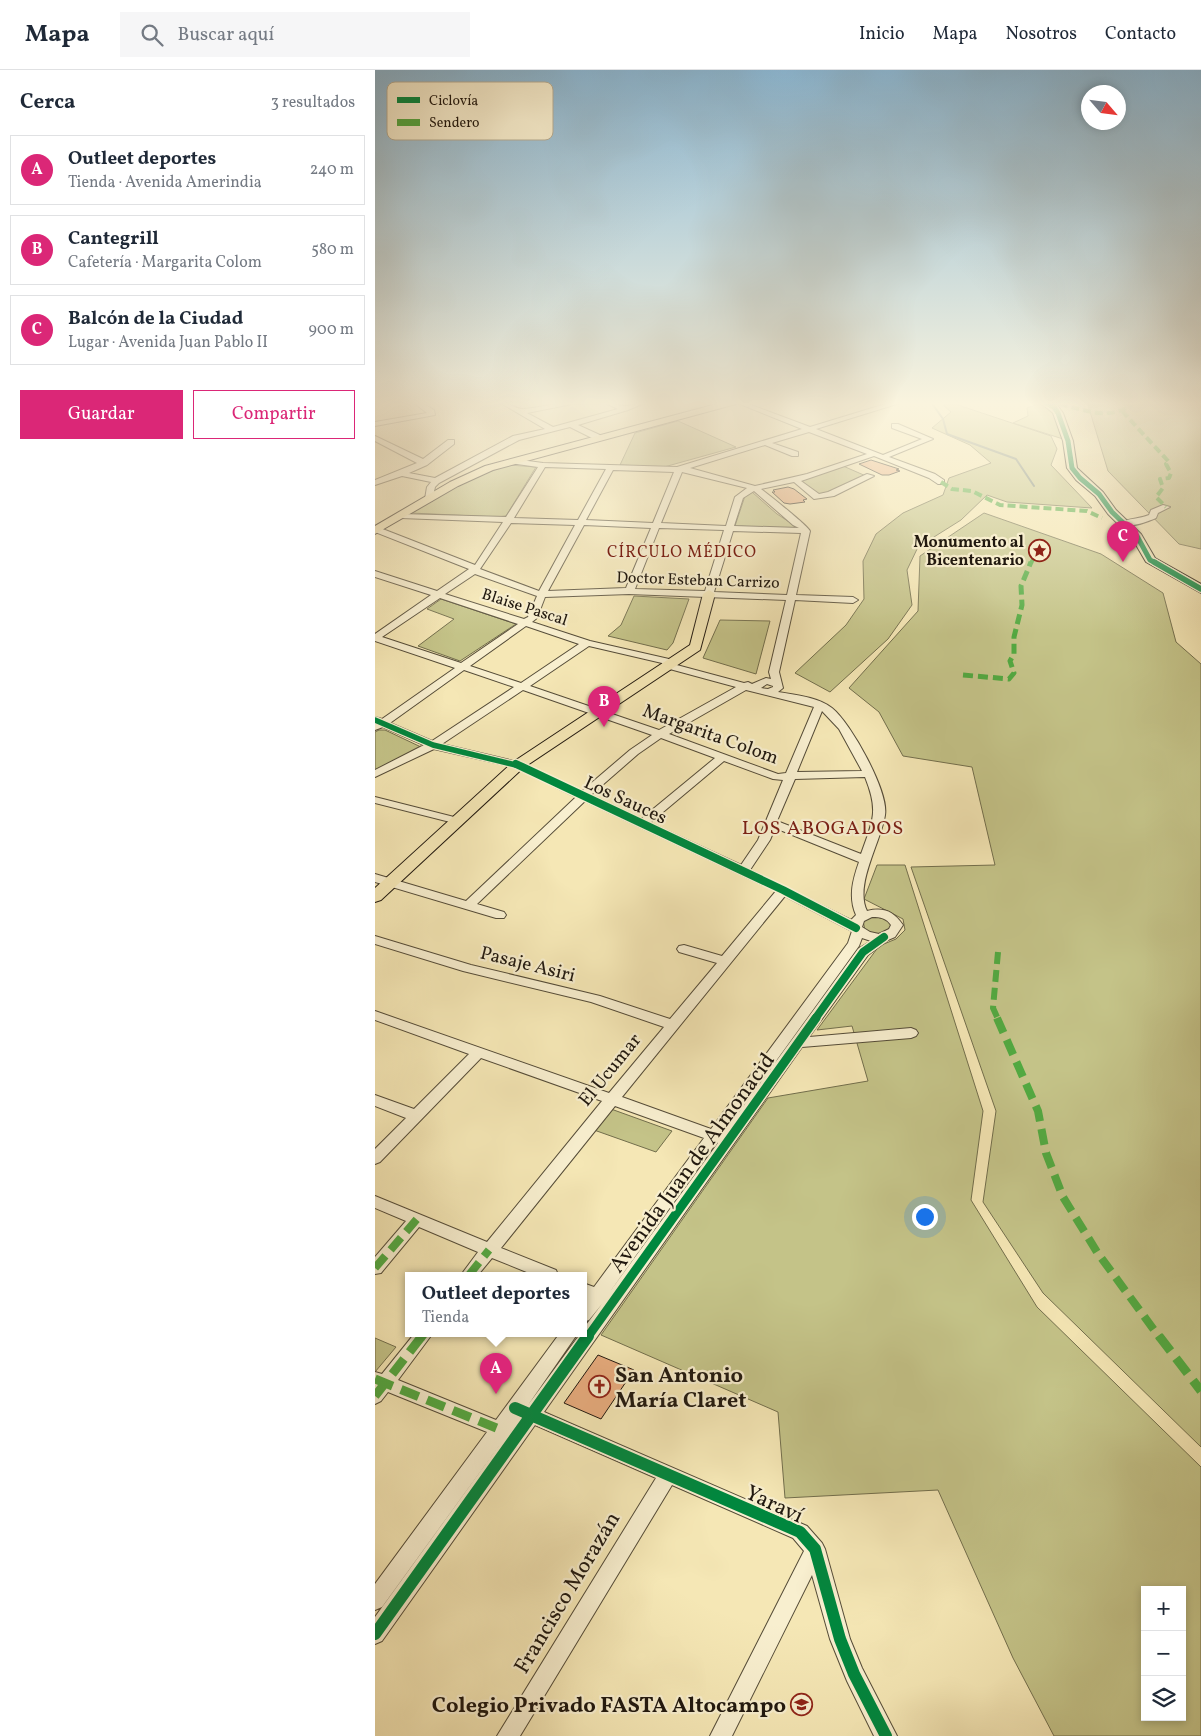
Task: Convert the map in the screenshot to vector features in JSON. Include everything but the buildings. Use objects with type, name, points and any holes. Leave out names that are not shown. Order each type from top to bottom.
[{"type":"main road","points":[[376,530],[464,480]]},
{"type":"main road","points":[[1083,480],[1099,494],[1141,542],[1151,560],[1201,589]]},
{"type":"main road","points":[[375,896],[381,881],[514,764],[668,664],[696,648],[709,594]]},
{"type":"street","points":[[375,484],[388,480]]},
{"type":"street","points":[[421,480],[445,489]]},
{"type":"street","points":[[429,499],[433,484],[441,480]]},
{"type":"street","points":[[375,638],[476,569],[534,480]]},
{"type":"street","points":[[378,724],[528,622],[535,614],[542,594],[604,480]]},
{"type":"street","points":[[629,591],[675,480]]},
{"type":"street","points":[[724,480],[755,488],[796,523],[805,528],[774,672],[762,686]]},
{"type":"street","points":[[709,594],[739,497],[755,488],[800,480]]},
{"type":"street","points":[[797,481],[817,497],[835,492],[861,480]]},
{"type":"street","points":[[938,480],[941,482]]},
{"type":"street","points":[[1124,523],[1145,520],[1153,516],[1154,512],[1166,507]]},
{"type":"street","points":[[401,516],[805,531]]},
{"type":"street","name":"Doctor Esteban Carrizo","points":[[376,530],[532,593],[629,591],[853,600]]},
{"type":"street","name":"Blaise Pascal","points":[[375,574],[528,622],[587,643],[668,664]]},
{"type":"street","name":"Margarita Colom","points":[[375,638],[596,710],[777,778],[869,774]]},
{"type":"street","points":[[375,774],[433,745],[587,643]]},
{"type":"street","points":[[668,664],[745,686],[762,686],[775,691],[778,685]]},
{"type":"street","points":[[774,672],[783,694],[790,698]]},
{"type":"street","points":[[469,905],[582,797],[634,752],[660,734],[745,686]]},
{"type":"street","points":[[375,1015],[721,1138],[854,943],[859,923],[857,899],[865,860],[880,812],[878,796],[869,774],[836,716],[819,706],[790,698],[762,686]]},
{"type":"street","points":[[743,871],[764,840],[819,706]]},
{"type":"street","name":"Los Sauces","points":[[378,724],[433,745],[514,764],[824,911],[859,923],[867,936],[883,937]]},
{"type":"street","points":[[642,824],[723,757]]},
{"type":"street","points":[[375,800],[453,819]]},
{"type":"street","points":[[771,823],[865,860]]},
{"type":"street","points":[[381,881],[500,915]]},
{"type":"street","name":"El Ucumar","points":[[471,1272],[783,890]]},
{"type":"street","points":[[857,899],[866,907],[881,913]]},
{"type":"street","points":[[859,923],[881,913]]},
{"type":"street","name":"Avenida Juan de Almonacid","points":[[587,1313],[598,1296],[721,1138],[798,1043],[863,952],[883,937],[894,932],[897,924],[891,917],[881,913]]},
{"type":"street","name":"Pasaje Asiri","points":[[375,940],[468,968],[595,999],[672,1025]]},
{"type":"street","points":[[684,949],[725,961]]},
{"type":"street","points":[[798,1043],[911,1033]]},
{"type":"street","points":[[375,1158],[479,1052]]},
{"type":"street","points":[[375,1100],[416,1116]]},
{"type":"street","points":[[375,1202],[543,1272]]},
{"type":"street","points":[[375,1268],[417,1219]]},
{"type":"street","points":[[587,1310],[598,1296]]},
{"type":"street","points":[[421,1337],[378,1386],[499,1429]]},
{"type":"street","points":[[375,1600],[499,1429],[523,1412],[568,1337]]},
{"type":"street","name":"Avenida Juan de Almonacid","points":[[375,1634],[571,1337]]},
{"type":"street","name":"Yaraví","points":[[523,1412],[800,1532],[815,1550],[839,1639],[854,1674],[886,1736]]},
{"type":"street","name":"Francisco Morazán","points":[[508,1736],[668,1475]]},
{"type":"street","points":[[721,1736],[815,1550]]},
{"type":"shaded area","points":[[472,480],[528,480],[506,516],[411,513]]},
{"type":"shaded area","points":[[803,480],[858,480],[830,492],[818,495],[802,483]]},
{"type":"shaded area","points":[[948,480],[1065,480],[1092,508],[1007,502],[987,495],[961,520],[918,547],[907,570],[912,605],[888,639],[830,692],[795,673],[846,625],[864,599],[863,561],[876,534],[903,513],[943,495]]},
{"type":"shaded area","points":[[1117,480],[1201,480],[1201,549],[1179,544]]},
{"type":"shaded area","points":[[752,492],[777,514],[800,529],[735,526],[745,496]]},
{"type":"shaded area","points":[[984,513],[1101,554],[1163,593],[1176,642],[1201,664],[1201,1447],[1043,1293],[983,1202],[996,1111],[911,867],[995,865],[972,767],[903,756],[879,712],[849,688],[918,611],[920,556]]},
{"type":"shaded area","points":[[634,596],[689,599],[673,643],[667,650],[608,636],[621,625]]},
{"type":"shaded area","points":[[441,599],[516,624],[460,661],[418,646],[454,619],[427,609]]},
{"type":"shaded area","points":[[720,620],[770,621],[756,674],[703,658]]},
{"type":"shaded area","points":[[385,730],[421,747],[375,771],[375,732]]},
{"type":"shaded area","points":[[877,865],[905,865],[983,1111],[971,1200],[1037,1307],[1201,1467],[1201,1736],[1054,1736],[1013,1658],[938,1490],[785,1498],[778,1412],[601,1335],[768,1098],[868,1081],[852,1026],[817,1030],[879,946],[896,939],[905,930],[903,919],[864,899]]},
{"type":"shaded area","points":[[874,916],[890,921],[892,927],[879,933],[865,930],[863,921]]},
{"type":"shaded area","points":[[611,1109],[672,1131],[656,1152],[594,1130]]},
{"type":"shaded area","points":[[375,1338],[396,1347],[375,1372]]},
{"type":"waterway","points":[[1030,480],[1034,486]]},
{"type":"marked path","points":[[1160,480],[1163,488],[1156,497],[1166,507]]},
{"type":"marked path","points":[[941,482],[952,489],[972,491],[1000,505],[1087,511],[1102,518]]},
{"type":"marked path","points":[[963,675],[1009,679],[1014,673],[1010,661],[1014,654],[1014,637],[1022,605],[1021,586],[1035,554],[1040,548]]},
{"type":"marked path","points":[[998,952],[993,1008],[1038,1111],[1046,1153],[1063,1197],[1097,1252],[1143,1316],[1201,1391]]},
{"type":"marked path","points":[[375,1268],[417,1219]]},
{"type":"marked path","points":[[471,1272],[489,1250]]},
{"type":"marked path","points":[[375,1396],[422,1337]]},
{"type":"marked path","points":[[375,1379],[499,1429]]},
{"type":"cycle path","points":[[1082,480],[1099,494],[1112,512],[1137,536],[1150,560],[1201,589]]},
{"type":"cycle path","points":[[375,720],[433,745],[518,765],[783,890],[856,928]]},
{"type":"cycle path","points":[[375,1634],[863,952],[884,937]]},
{"type":"cycle path","points":[[515,1408],[800,1532],[815,1549],[840,1639],[854,1674],[886,1736]]},
{"type":"place","name":"Monumento al Bicentenario","points":[[1040,550]]},
{"type":"place","name":"Balcón de la Ciudad","points":[[1123,562]]},
{"type":"place","name":"Cantegrill","points":[[604,727]]},
{"type":"place","name":"San Antonio María Claret","points":[[599,1387]]},
{"type":"place","name":"Outleet deportes","points":[[496,1394]]},
{"type":"place","name":"Colegio Privado FASTA Altocampo","points":[[802,1704]]},
{"type":"district","name":"CÍRCULO MÉDICO","points":[[682,551]]},
{"type":"district","name":"LOS ABOGADOS","points":[[823,827]]}]
